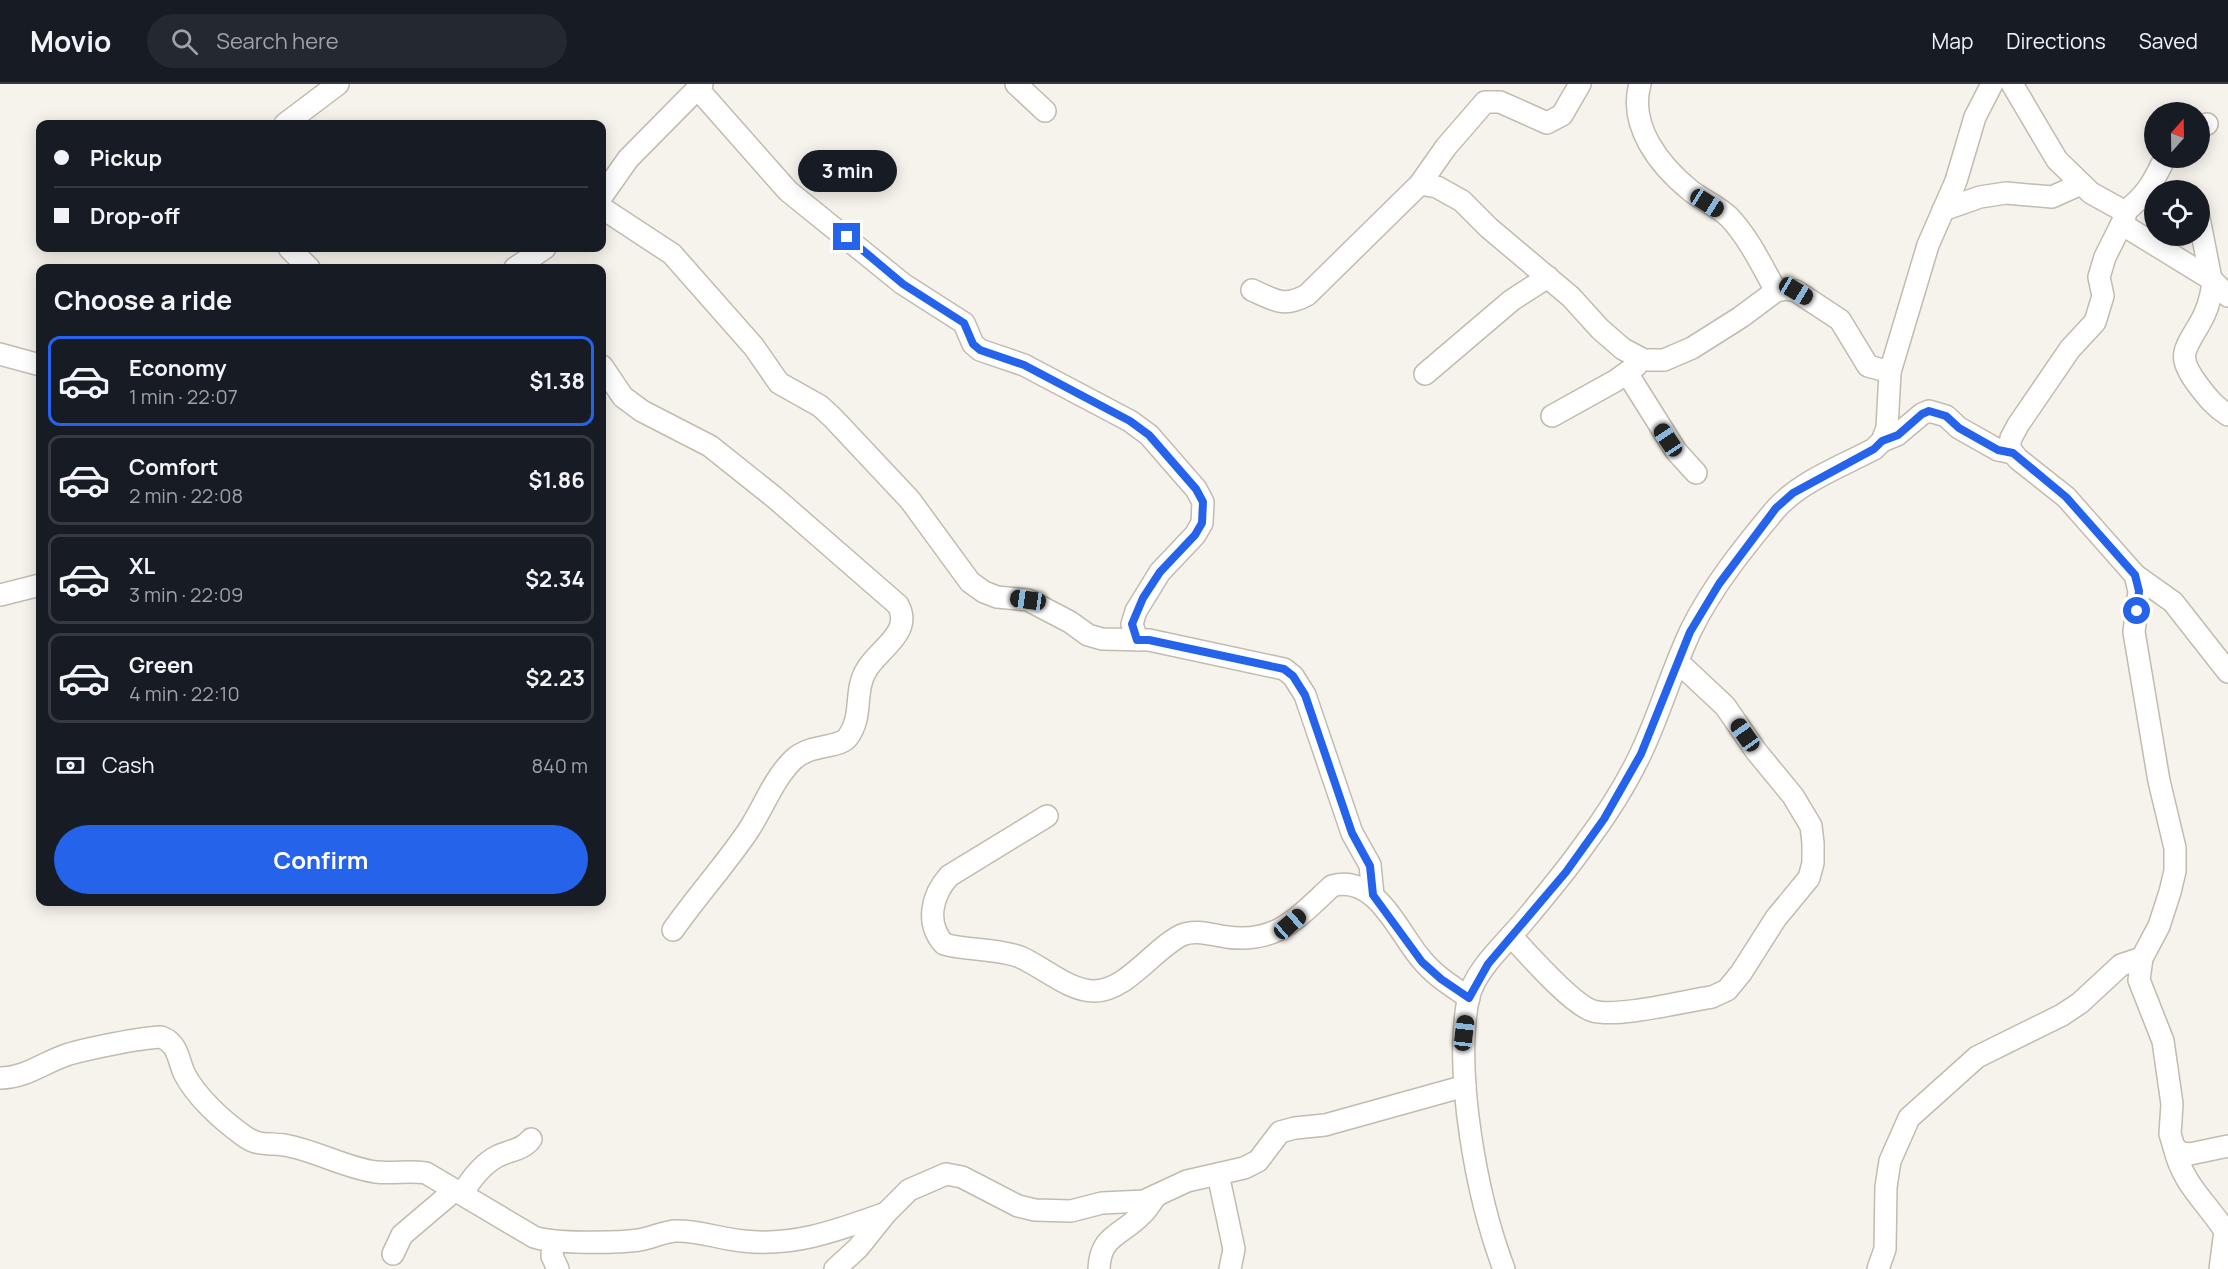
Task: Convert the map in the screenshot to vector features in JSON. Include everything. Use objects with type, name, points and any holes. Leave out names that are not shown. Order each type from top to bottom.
[{"type":"street","points":[[290,120],[338,84]]},
{"type":"street","points":[[1016,84],[1045,111]]},
{"type":"street","points":[[1252,290],[1282,303],[1294,302],[1307,295],[1420,184],[1446,147],[1485,102],[1500,102],[1547,123],[1562,115],[1580,84]]},
{"type":"street","points":[[1640,84],[1637,107],[1650,145],[1668,170],[1732,221],[1754,249],[1776,291]]},
{"type":"street","points":[[2012,84],[2056,160],[2123,219],[2217,286]]},
{"type":"street","points":[[606,190],[628,159],[700,86],[788,191],[903,284],[964,323],[973,344],[980,350],[1024,365],[1130,421],[1149,435],[1196,489],[1203,502],[1202,523],[1195,535],[1160,572],[1143,598],[1132,624],[1137,640]]},
{"type":"street","points":[[1504,1269],[1482,1197],[1465,1086],[1464,1033],[1469,998],[1484,969],[1566,872],[1604,819],[1641,754],[1678,662],[1707,600],[1776,508],[1793,493],[1874,449],[1882,441],[1887,428],[1890,372],[1928,244],[1965,155],[1985,87]]},
{"type":"street","points":[[1420,184],[1437,187],[1462,201],[1489,228],[1548,277],[1600,329],[1623,349],[1644,360],[1664,360],[1692,348],[1741,317],[1776,291],[1786,289],[1796,291],[1840,320],[1868,366],[1890,372]]},
{"type":"street","points":[[1943,210],[1980,197],[2006,193],[2052,197],[2082,184]]},
{"type":"street","points":[[2144,197],[2123,219],[2105,257],[2099,277],[2103,296],[2101,310],[2095,322],[2070,349],[2018,425],[2009,448],[2066,497],[2135,575],[2173,602],[2228,672]]},
{"type":"street","points":[[606,211],[654,241],[681,263],[754,348],[779,383],[820,406],[891,478],[970,582],[984,592],[996,597],[1028,600],[1070,622],[1088,635],[1102,639],[1149,640],[1261,663],[1284,669],[1293,676],[1305,695],[1352,833],[1370,866],[1373,895],[1422,962],[1441,979],[1469,998]]},
{"type":"street","points":[[2206,246],[2217,286],[2206,311],[2185,346],[2183,356],[2187,369],[2202,389],[2216,407],[2228,415]]},
{"type":"street","points":[[293,252],[305,264]]},
{"type":"street","points":[[525,264],[540,252]]},
{"type":"street","points":[[1425,374],[1512,300],[1548,277]]},
{"type":"street","points":[[0,354],[36,364]]},
{"type":"street","points":[[1552,416],[1627,373],[1644,360]]},
{"type":"street","points":[[606,372],[623,396],[642,411],[710,446],[774,496],[898,605],[903,613],[902,626],[862,678],[858,693],[860,709],[847,739],[839,744],[812,747],[796,757],[779,775],[747,833],[673,930]]},
{"type":"street","points":[[1627,373],[1676,451],[1696,473]]},
{"type":"street","points":[[1882,441],[1898,435],[1922,414],[1929,411],[1946,416],[1959,428],[1998,450],[2013,453]]},
{"type":"street","points":[[2135,575],[2139,591],[2134,632],[2159,781],[2175,848],[2175,871],[2170,892],[2159,926],[2142,958],[2139,980],[2163,1041],[2172,1104],[2170,1134],[2180,1169],[2225,1231],[2220,1269]]},
{"type":"street","points":[[0,595],[36,586]]},
{"type":"street","points":[[1511,936],[1576,1002],[1592,1011],[1614,1013],[1712,997],[1727,990],[1741,973],[1776,918],[1809,878],[1813,862],[1811,826],[1793,796],[1756,751],[1725,706],[1678,662]]},
{"type":"street","points":[[1047,816],[950,876],[939,887],[933,903],[933,915],[936,935],[944,944],[1018,957],[1079,988],[1094,991],[1107,989],[1133,973],[1181,935],[1191,932],[1231,938],[1266,937],[1290,924],[1332,886],[1349,886],[1373,895]]},
{"type":"street","points":[[1878,1269],[1885,1249],[1886,1187],[1890,1161],[1909,1118],[1977,1057],[2062,1015],[2080,1003],[2121,965],[2142,958]]},
{"type":"street","points":[[0,1078],[28,1074],[39,1066],[71,1054],[161,1037],[169,1040],[176,1048],[184,1073],[196,1091],[245,1137],[263,1145],[295,1147],[376,1172],[410,1170],[426,1173],[534,1237],[553,1241],[615,1243],[681,1231],[744,1242],[784,1243],[821,1236],[886,1213]]},
{"type":"street","points":[[835,1269],[858,1248],[886,1213],[909,1190],[946,1174],[962,1177],[1018,1206],[1035,1210],[1071,1211],[1102,1203],[1144,1201],[1187,1181],[1244,1168],[1257,1161],[1280,1132],[1325,1125],[1465,1086]]},
{"type":"street","points":[[393,1254],[402,1235],[459,1192],[488,1162],[523,1147],[531,1139]]},
{"type":"street","points":[[2174,1147],[2181,1153],[2190,1154],[2228,1146]]},
{"type":"street","points":[[1218,1174],[1234,1249],[1230,1269]]},
{"type":"street","points":[[1099,1269],[1102,1248],[1111,1238],[1141,1216],[1156,1196]]},
{"type":"street","points":[[553,1241],[552,1256],[558,1269]]},
{"type":"route","points":[[847,237],[903,284],[964,323],[973,344],[980,350],[1024,365],[1130,421],[1149,435],[1196,489],[1203,502],[1202,523],[1195,535],[1160,572],[1143,598],[1132,624],[1137,640],[1149,640],[1261,663],[1284,669],[1293,676],[1305,695],[1352,833],[1370,866],[1373,895],[1422,962],[1441,979],[1469,998],[1473,987],[1488,964],[1566,872],[1604,819],[1641,754],[1690,632],[1707,600],[1776,508],[1793,493],[1874,449],[1882,441],[1898,435],[1922,414],[1929,411],[1946,416],[1959,428],[1998,450],[2013,453],[2066,497],[2097,529],[2135,575],[2139,591],[2137,611]]}]
